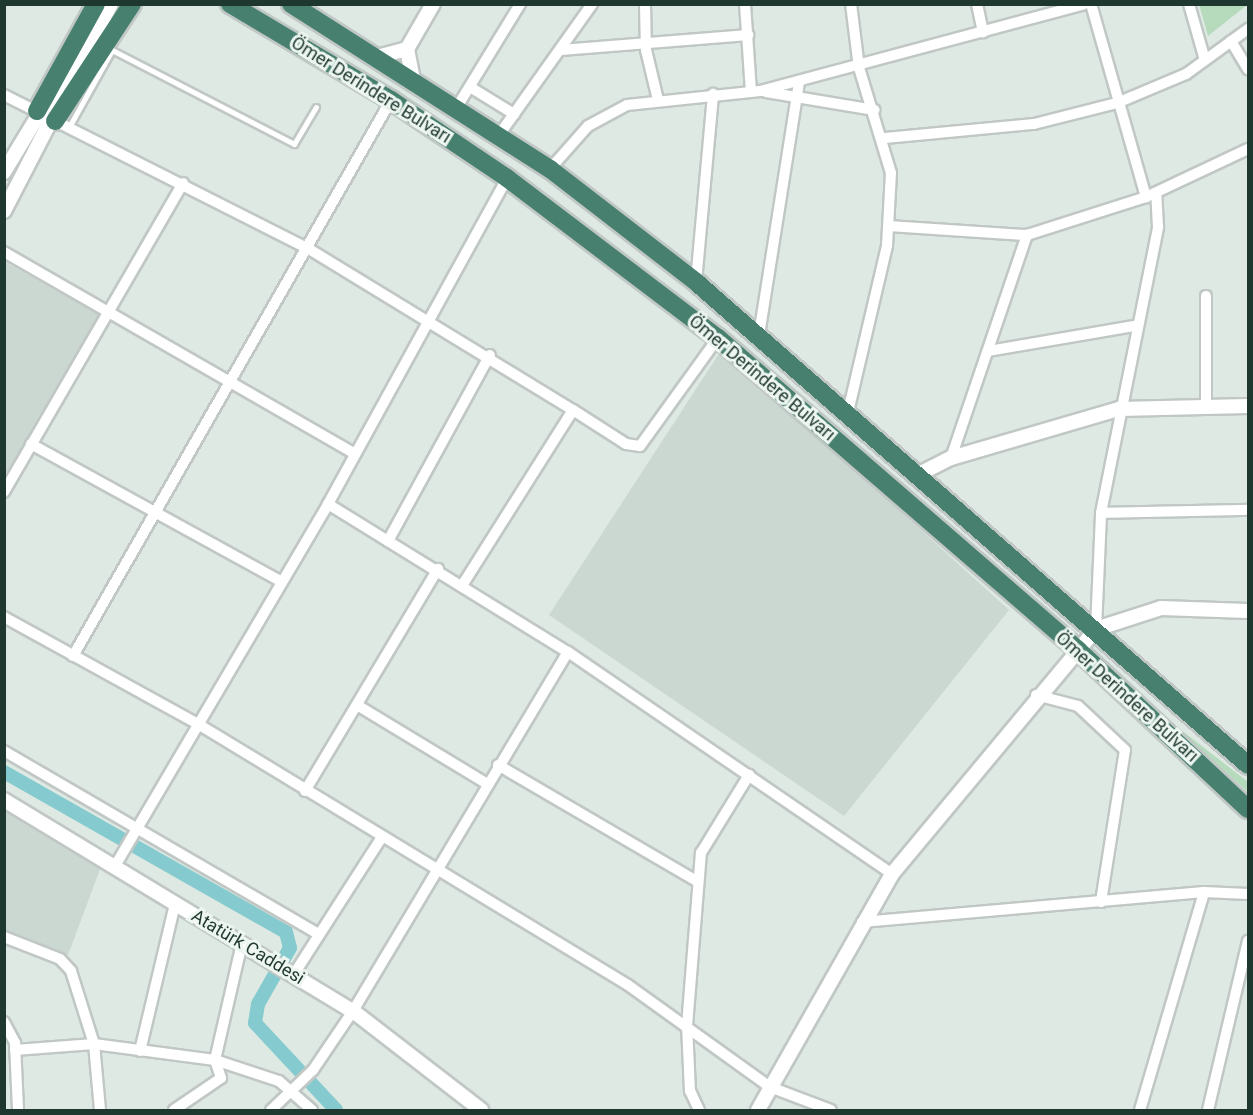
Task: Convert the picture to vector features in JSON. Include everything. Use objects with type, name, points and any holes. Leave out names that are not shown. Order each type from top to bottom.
[{"type":"highway","points":[[37,111],[96,4]]},
{"type":"highway","points":[[62,124],[132,4]]},
{"type":"highway","name":"Ömer Derindere Bulvarı","points":[[230,4],[391,100],[507,178],[718,338],[1078,650],[1248,808]]},
{"type":"highway","name":"Ömer Derindere Bulvarı","points":[[291,4],[457,107],[550,169],[696,282],[919,474],[1248,765]]},
{"type":"street","points":[[4,172],[37,111],[62,91],[111,4]]},
{"type":"street","points":[[413,79],[407,49],[433,4]]},
{"type":"street","points":[[457,107],[520,4]]},
{"type":"street","points":[[499,135],[592,4]]},
{"type":"street","points":[[645,4],[646,43],[658,100]]},
{"type":"street","points":[[745,4],[755,92]]},
{"type":"street","points":[[848,412],[890,226],[891,173],[885,138],[860,68],[851,4]]},
{"type":"street","points":[[977,4],[983,32]]},
{"type":"street","points":[[755,92],[860,68],[1084,4]]},
{"type":"street","points":[[1090,4],[1117,103],[1151,195],[1158,227],[1135,326],[1101,513],[1096,629]]},
{"type":"street","points":[[1189,4],[1205,60]]},
{"type":"street","points":[[885,138],[1034,124],[1117,103],[1205,60],[1248,29]]},
{"type":"street","points":[[561,50],[747,35]]},
{"type":"street","points":[[1232,41],[1248,69]]},
{"type":"street","points":[[377,57],[407,49]]},
{"type":"street","points":[[759,335],[799,82]]},
{"type":"street","points":[[470,87],[514,114]]},
{"type":"street","points":[[4,211],[62,124],[62,91]]},
{"type":"street","points":[[550,169],[588,126],[627,105],[713,94],[755,92],[875,110]]},
{"type":"street","points":[[696,282],[713,94]]},
{"type":"street","points":[[4,95],[183,183],[309,249],[490,355],[626,444],[640,446],[718,338]]},
{"type":"street","points":[[73,656],[157,517],[391,100]]},
{"type":"street","points":[[890,226],[1027,235],[1151,195],[1248,149]]},
{"type":"street","points":[[115,866],[328,504],[507,178]]},
{"type":"street","points":[[4,492],[183,183]]},
{"type":"street","points":[[951,458],[1027,235]]},
{"type":"street","points":[[4,252],[233,380],[356,454]]},
{"type":"street","points":[[1206,296],[1206,407]]},
{"type":"street","points":[[988,351],[1135,326]]},
{"type":"street","points":[[388,541],[490,355]]},
{"type":"street","points":[[919,474],[951,458],[1119,409],[1248,406]]},
{"type":"street","points":[[463,584],[573,410]]},
{"type":"street","points":[[31,444],[157,517],[282,582]]},
{"type":"street","points":[[328,504],[463,584],[568,652],[892,874]]},
{"type":"street","points":[[1101,513],[1248,510]]},
{"type":"street","points":[[305,791],[438,569]]},
{"type":"street","points":[[758,1110],[862,922],[892,874],[1036,695],[1096,629],[1161,608],[1248,611]]},
{"type":"street","points":[[4,617],[198,724],[437,869],[687,1026],[770,1087],[831,1110]]},
{"type":"street","points":[[271,1110],[294,1092],[313,1070],[353,1011],[486,783],[568,652]]},
{"type":"street","points":[[1036,695],[1078,706],[1125,750],[1101,902]]},
{"type":"street","points":[[357,705],[486,783]]},
{"type":"street","points":[[4,751],[319,934]]},
{"type":"street","points":[[498,765],[698,882]]},
{"type":"street","points":[[699,1110],[690,1091],[687,1026],[701,853],[749,775]]},
{"type":"street","name":"Atatürk Caddesi","points":[[4,800],[353,1011],[481,1110]]},
{"type":"street","points":[[294,974],[382,837]]},
{"type":"street","points":[[862,922],[1204,892],[1248,894]]},
{"type":"street","points":[[1140,1110],[1204,892]]},
{"type":"street","points":[[140,1051],[176,904]]},
{"type":"street","points":[[4,937],[68,966],[94,1044],[100,1110]]},
{"type":"street","points":[[1208,1110],[1248,941]]},
{"type":"street","points":[[174,1110],[219,1081],[215,1060],[242,943]]},
{"type":"street","points":[[4,1022],[15,1050],[18,1110]]},
{"type":"street","points":[[15,1050],[94,1044],[215,1060],[270,1077],[294,1092],[312,1110]]},
{"type":"lane","points":[[62,124],[112,50],[294,144],[316,107]]},
{"type":"shaded area","points":[[5,262],[100,315],[5,485]]},
{"type":"shaded area","points":[[722,349],[1009,610],[844,816],[549,615]]},
{"type":"shaded area","points":[[5,808],[102,864],[68,955],[5,933]]},
{"type":"green space","points":[[1199,4],[1247,4],[1247,5],[1208,36]]},
{"type":"green space","points":[[1171,722],[1248,782],[1248,792],[1231,777]]},
{"type":"waterway","points":[[4,772],[286,932],[290,948],[258,1004],[255,1023],[336,1110]]}]
